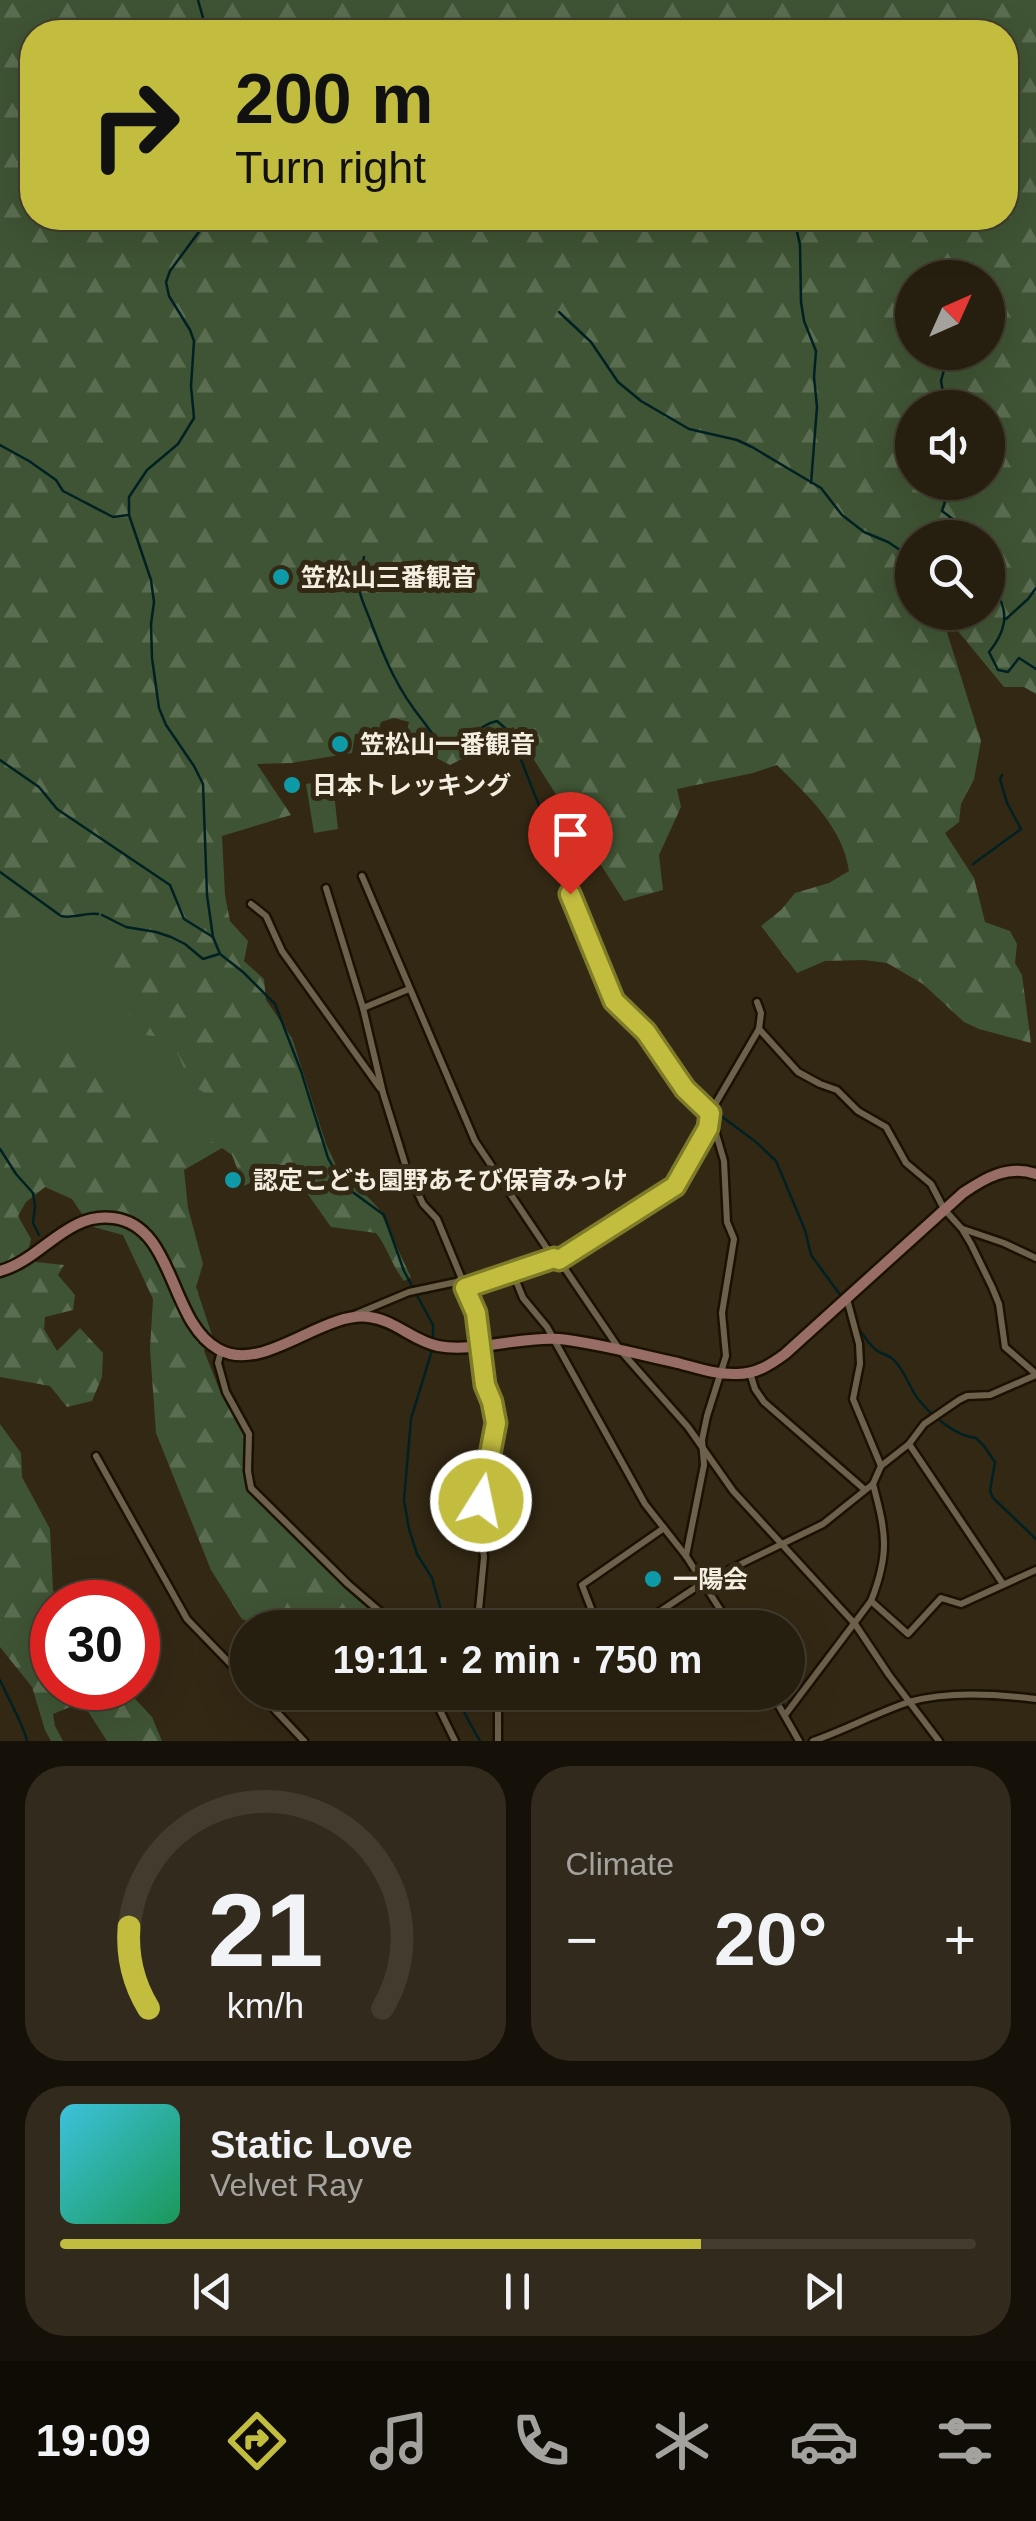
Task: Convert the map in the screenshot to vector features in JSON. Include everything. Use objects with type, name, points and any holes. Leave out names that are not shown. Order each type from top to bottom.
[{"type":"street","points":[[546,833],[614,1001],[646,1032],[685,1089],[710,1113],[724,1161],[727,1222],[734,1239],[722,1313],[726,1356],[702,1440],[704,1465],[686,1556]]},
{"type":"street","points":[[362,876],[475,1141],[620,1350],[688,1427],[732,1490],[855,1624],[939,1741]]},
{"type":"street","points":[[326,888],[406,1167],[423,1204],[437,1219],[476,1313],[485,1385],[496,1423],[481,1501],[484,1557],[479,1610]]},
{"type":"street","points":[[251,904],[266,916],[282,951],[384,1093]]},
{"type":"street","points":[[363,1008],[409,989]]},
{"type":"street","points":[[0,1272],[24,1262],[79,1222],[119,1219],[142,1231],[153,1244],[190,1320],[212,1346],[234,1354],[272,1349],[417,1290],[463,1285],[557,1259],[675,1186],[708,1128],[710,1113],[759,1029],[756,1002]]},
{"type":"street","points":[[662,1610],[704,1582],[823,1524],[872,1484],[881,1466],[909,1444],[932,1418],[967,1396],[990,1395],[1036,1374],[1005,1347],[999,1304],[962,1229],[944,1210],[931,1184],[906,1163],[886,1127],[858,1111],[838,1090],[798,1072],[759,1029]]},
{"type":"street","points":[[351,1317],[382,1320],[434,1345],[553,1339],[722,1374],[750,1373],[768,1367],[785,1354],[944,1210],[984,1179],[1003,1172],[1036,1174]]},
{"type":"street","points":[[962,1229],[1036,1258]]},
{"type":"street","points":[[512,1272],[524,1298],[547,1327],[645,1504],[686,1556],[721,1610]]},
{"type":"street","points":[[847,1300],[859,1344],[860,1364],[853,1399],[881,1466]]},
{"type":"street","points":[[221,1352],[218,1364],[226,1392],[249,1434],[248,1471],[252,1488],[378,1610]]},
{"type":"street","points":[[750,1373],[764,1402],[864,1489]]},
{"type":"street","points":[[909,1444],[1003,1584]]},
{"type":"street","points":[[96,1456],[187,1619],[230,1663]]},
{"type":"street","points":[[785,1715],[871,1601],[882,1569],[885,1542],[872,1484]]},
{"type":"street","points":[[592,1610],[582,1585],[664,1528]]},
{"type":"street","points":[[871,1601],[908,1634],[941,1598],[960,1604],[1036,1570]]},
{"type":"street","points":[[813,1741],[909,1702],[966,1694],[1036,1699]]},
{"type":"street","points":[[275,1710],[304,1741]]},
{"type":"street","points":[[439,1710],[455,1741]]},
{"type":"street","points":[[498,1741],[499,1710]]},
{"type":"street","points":[[782,1710],[800,1741]]},
{"type":"green space","points":[[0,0],[1036,0],[1036,694],[1024,687],[1004,687],[957,630],[1005,630],[1005,520],[895,520],[895,630],[946,630],[981,741],[974,779],[961,804],[959,822],[945,833],[974,878],[985,922],[1010,931],[1017,944],[1015,963],[1022,975],[1031,1043],[964,1022],[923,984],[887,963],[825,961],[797,973],[761,926],[795,893],[829,883],[849,871],[831,826],[777,765],[677,789],[681,807],[659,855],[663,890],[624,901],[513,727],[450,765],[423,751],[406,734],[409,722],[394,718],[381,722],[378,732],[355,734],[352,753],[257,764],[291,815],[222,836],[230,921],[248,941],[244,961],[264,979],[266,1000],[292,1038],[326,1144],[344,1182],[365,1194],[379,1209],[411,1277],[404,1281],[376,1233],[331,1227],[288,1166],[244,1186],[232,1155],[222,1148],[184,1170],[188,1208],[203,1264],[196,1287],[212,1335],[204,1351],[247,1440],[244,1478],[255,1496],[371,1610],[236,1610],[211,1570],[156,1433],[150,1349],[153,1299],[123,1235],[90,1226],[72,1199],[45,1187],[26,1202],[18,1216],[31,1239],[28,1253],[36,1262],[64,1265],[58,1275],[75,1295],[73,1310],[45,1317],[44,1329],[57,1351],[80,1328],[103,1353],[102,1377],[92,1401],[67,1407],[50,1386],[0,1377]]},
{"type":"green space","points":[[328,780],[333,784],[338,829],[314,833],[306,784]]},
{"type":"green space","points":[[19,917],[66,928],[99,926],[111,932],[115,944],[104,959],[119,979],[130,1017],[144,1035],[164,1037],[179,1056],[190,1084],[213,1098],[228,1123],[225,1135],[194,1148],[131,1103],[94,1058],[12,1040],[0,1026],[0,921]]},
{"type":"green space","points":[[0,1424],[21,1453],[22,1477],[50,1529],[53,1580],[30,1580],[30,1684],[0,1647]]},
{"type":"green space","points":[[39,1710],[63,1710],[53,1714],[63,1741],[51,1741]]},
{"type":"green space","points":[[87,1710],[145,1710],[162,1741],[107,1741]]},
{"type":"waterway","points":[[198,0],[204,20]]},
{"type":"waterway","points":[[200,230],[166,282],[169,296],[194,341],[194,418],[178,444],[147,470],[129,497],[129,515],[151,580],[152,658],[159,708],[203,784],[207,895],[213,937],[220,954],[275,1004],[328,1158],[343,1185],[384,1215],[404,1271],[433,1325],[433,1339]]},
{"type":"waterway","points":[[797,230],[804,321],[816,351],[817,407],[811,483]]},
{"type":"waterway","points":[[559,312],[591,342],[618,382],[641,401],[689,429],[752,447],[821,488],[842,515],[864,532],[895,547]]},
{"type":"waterway","points":[[943,390],[944,370]]},
{"type":"waterway","points":[[0,445],[56,480],[63,491],[113,517],[129,515]]},
{"type":"waterway","points":[[945,500],[942,511],[954,520]]},
{"type":"waterway","points":[[364,557],[359,580],[361,598],[406,698],[446,745],[462,744],[497,721],[505,728],[584,920]]},
{"type":"waterway","points":[[1006,619],[1036,588]]},
{"type":"waterway","points":[[1002,630],[989,652],[998,670],[1008,672],[1019,658],[1036,669]]},
{"type":"waterway","points":[[0,760],[39,787],[57,809],[170,885],[184,919],[213,937]]},
{"type":"waterway","points":[[973,864],[1021,829],[1007,803],[1002,775]]},
{"type":"waterway","points":[[0,872],[61,916],[98,914]]},
{"type":"waterway","points":[[102,915],[126,927],[171,937],[203,959],[219,954]]},
{"type":"waterway","points":[[608,978],[616,997],[638,1020]]},
{"type":"waterway","points":[[697,1097],[708,1105]]},
{"type":"waterway","points":[[717,1113],[776,1161],[805,1230],[811,1255],[841,1296]]},
{"type":"waterway","points":[[0,1149],[33,1193],[33,1223],[39,1235]]},
{"type":"waterway","points":[[858,1329],[876,1350],[896,1362],[930,1412],[984,1446],[995,1462],[990,1491],[993,1498],[1036,1539]]},
{"type":"waterway","points":[[433,1347],[411,1419],[404,1500],[417,1554],[432,1578],[441,1610]]},
{"type":"waterway","points":[[0,1680],[27,1741]]},
{"type":"waterway","points":[[464,1710],[480,1741]]},
{"type":"place","name":"笠松山三番観音","points":[[281,577]]},
{"type":"place","name":"笠松山一番観音","points":[[340,744]]},
{"type":"place","name":"日本トレッキング","points":[[292,785]]},
{"type":"place","name":"認定こども園野あそび保育みっけ","points":[[233,1180]]},
{"type":"place","name":"一陽会","points":[[653,1579]]},
{"type":"route","points":[[481,1501],[496,1423],[485,1385],[476,1313],[465,1288],[554,1258],[559,1260],[675,1186],[708,1128],[710,1113],[685,1089],[646,1032],[614,1001],[570,894]]}]
